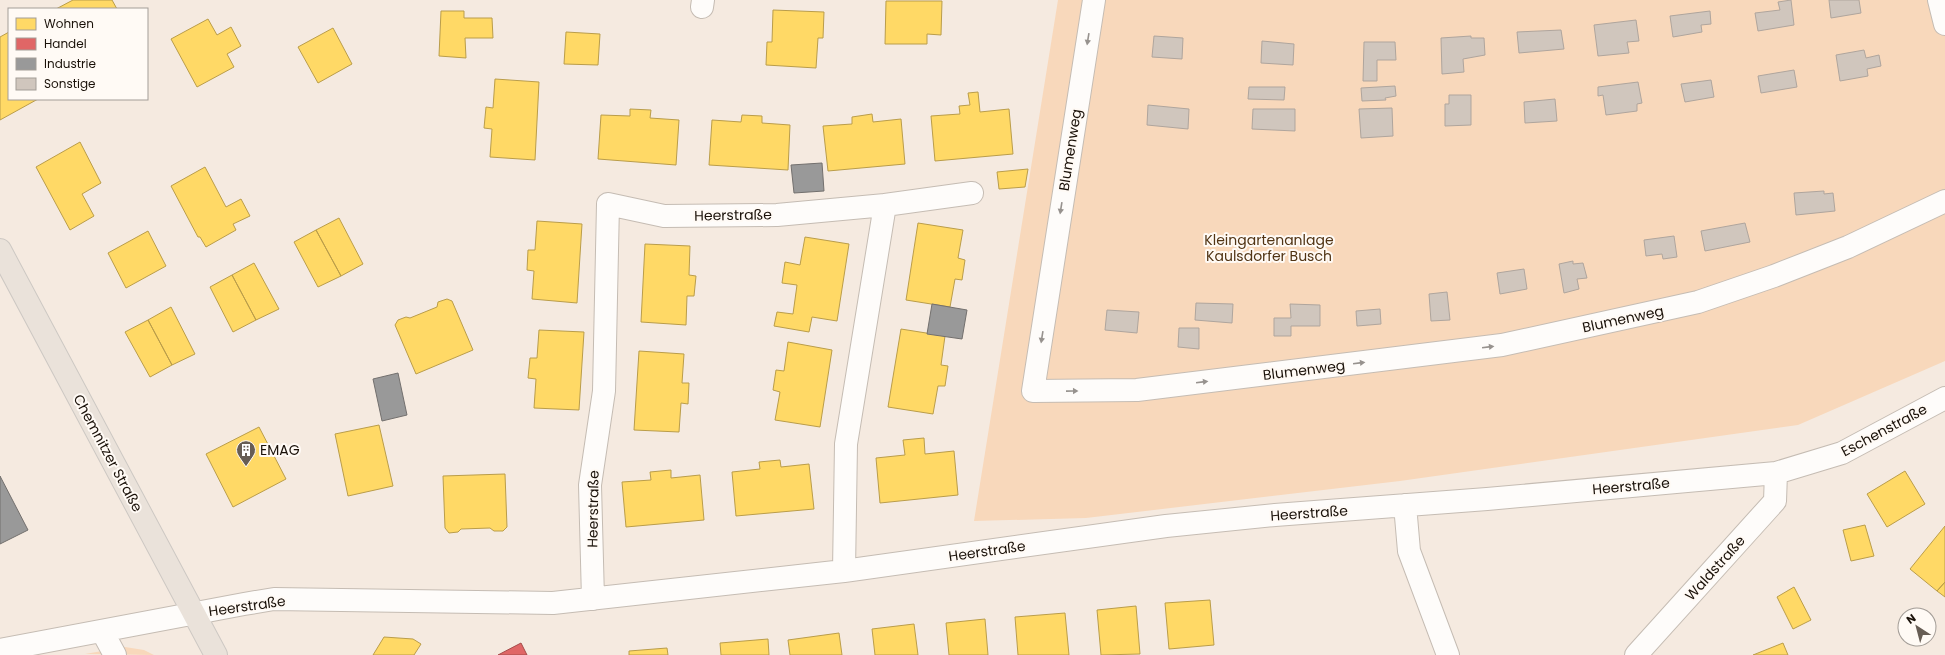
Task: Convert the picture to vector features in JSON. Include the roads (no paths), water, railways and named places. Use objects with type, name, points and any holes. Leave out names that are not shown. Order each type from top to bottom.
[{"type":"main road","name":"Chemnitzer Straße","points":[[0,250],[195,613],[216,655]]},
{"type":"street","name":"Blumenweg","points":[[1094,0],[1034,391],[1137,390],[1502,345],[1698,302],[1774,276],[1848,247],[1945,201]]},
{"type":"street","points":[[1939,0],[1945,24]]},
{"type":"street","points":[[844,571],[846,444],[885,205],[972,193]]},
{"type":"street","name":"Heerstraße","points":[[593,599],[590,485],[604,391],[608,204],[664,216],[778,214],[885,205]]},
{"type":"street","name":"Eschenstraße","points":[[1776,473],[1842,453],[1945,398]]},
{"type":"street","name":"Heerstraße","points":[[0,650],[195,613],[274,600],[553,603],[844,571],[1166,526],[1275,515],[1776,473]]},
{"type":"street","name":"Waldstraße","points":[[1636,655],[1775,501],[1776,473]]},
{"type":"street","points":[[1405,505],[1409,551],[1448,655]]},
{"type":"street","points":[[102,631],[115,655]]},
{"type":"place","name":"EMAG","points":[[246,467]]},
{"type":"park label","name":"Kleingartenanlage Kaulsdorfer Busch","points":[[1269,248]]}]
